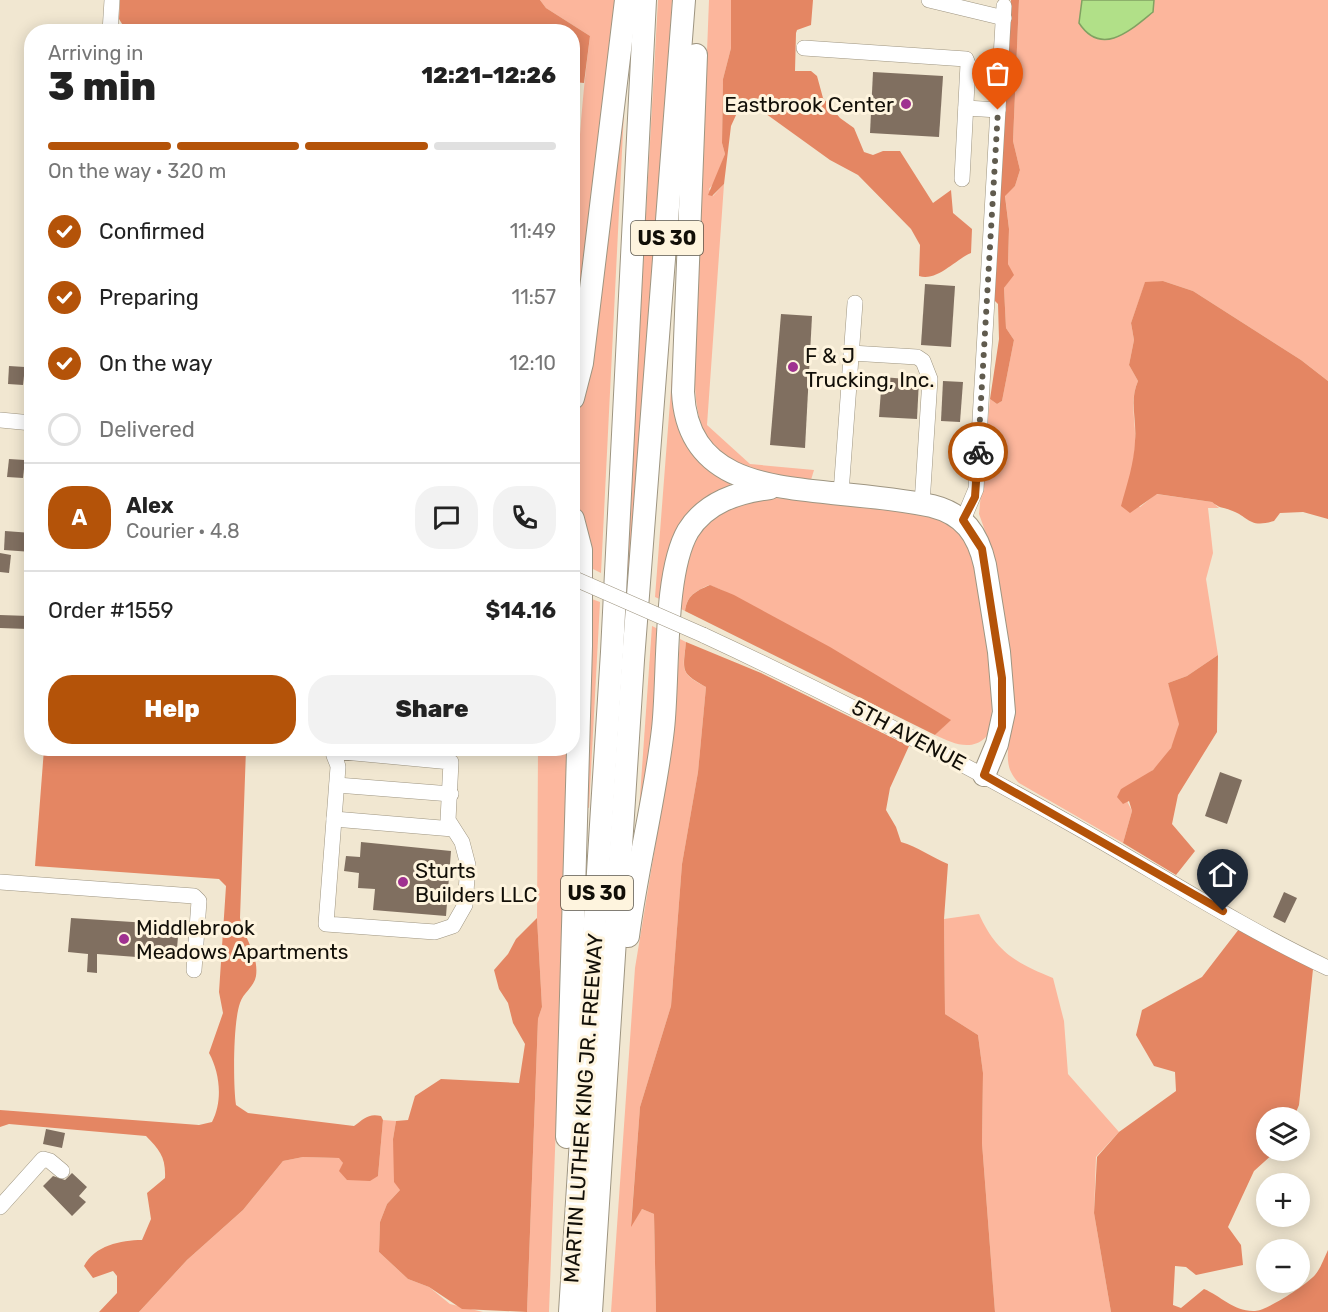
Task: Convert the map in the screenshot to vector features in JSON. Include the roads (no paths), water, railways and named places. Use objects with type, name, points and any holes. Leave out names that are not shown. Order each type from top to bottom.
[{"type":"highway","points":[[580,371],[626,0]]},
{"type":"highway","name":"MARTIN LUTHER KING JR. FREEWAY","points":[[569,1312],[612,652],[645,0]]},
{"type":"highway","name":"MARTIN LUTHER KING JR. FREEWAY","points":[[591,1312],[633,660],[684,0]]},
{"type":"highway","points":[[698,0],[683,392],[685,412],[697,440],[719,466],[742,477],[777,487],[922,504],[942,508],[963,520],[982,549],[1002,678],[1002,727],[984,775]]},
{"type":"highway","points":[[596,1234],[609,1188],[625,958],[662,737],[677,559],[689,529],[713,506],[736,494],[777,487]]},
{"type":"highway","points":[[580,546],[580,680]]},
{"type":"highway","points":[[569,1312],[565,1185],[578,756]]},
{"type":"street","points":[[110,24],[112,0]]},
{"type":"street","points":[[929,0],[1004,12],[976,489],[963,520]]},
{"type":"street","points":[[804,48],[966,59],[968,64],[962,178]]},
{"type":"street","points":[[966,108],[998,110]]},
{"type":"street","points":[[841,493],[855,303]]},
{"type":"street","points":[[851,353],[917,357],[928,370],[930,379],[922,504]]},
{"type":"street","points":[[0,420],[24,422]]},
{"type":"street","name":"5TH AVENUE","points":[[580,581],[853,705],[984,775],[1253,928],[1328,968]]},
{"type":"street","points":[[335,756],[338,767],[326,924],[435,932],[453,926],[465,905],[468,866],[462,842],[448,820],[453,765],[448,761],[396,756]]},
{"type":"street","points":[[337,785],[450,794]]},
{"type":"street","points":[[334,819],[453,829]]},
{"type":"street","points":[[0,882],[194,896],[199,901],[194,970]]},
{"type":"street","points":[[0,1207],[43,1159],[50,1161],[62,1171]]},
{"type":"place","name":"Eastbrook Center","points":[[906,104]]},
{"type":"place","name":"F & J Trucking, Inc.","points":[[793,367]]},
{"type":"place","name":"Sturts Builders LLC","points":[[403,882]]},
{"type":"place","name":"Middlebrook Meadows Apartments","points":[[124,939]]}]
